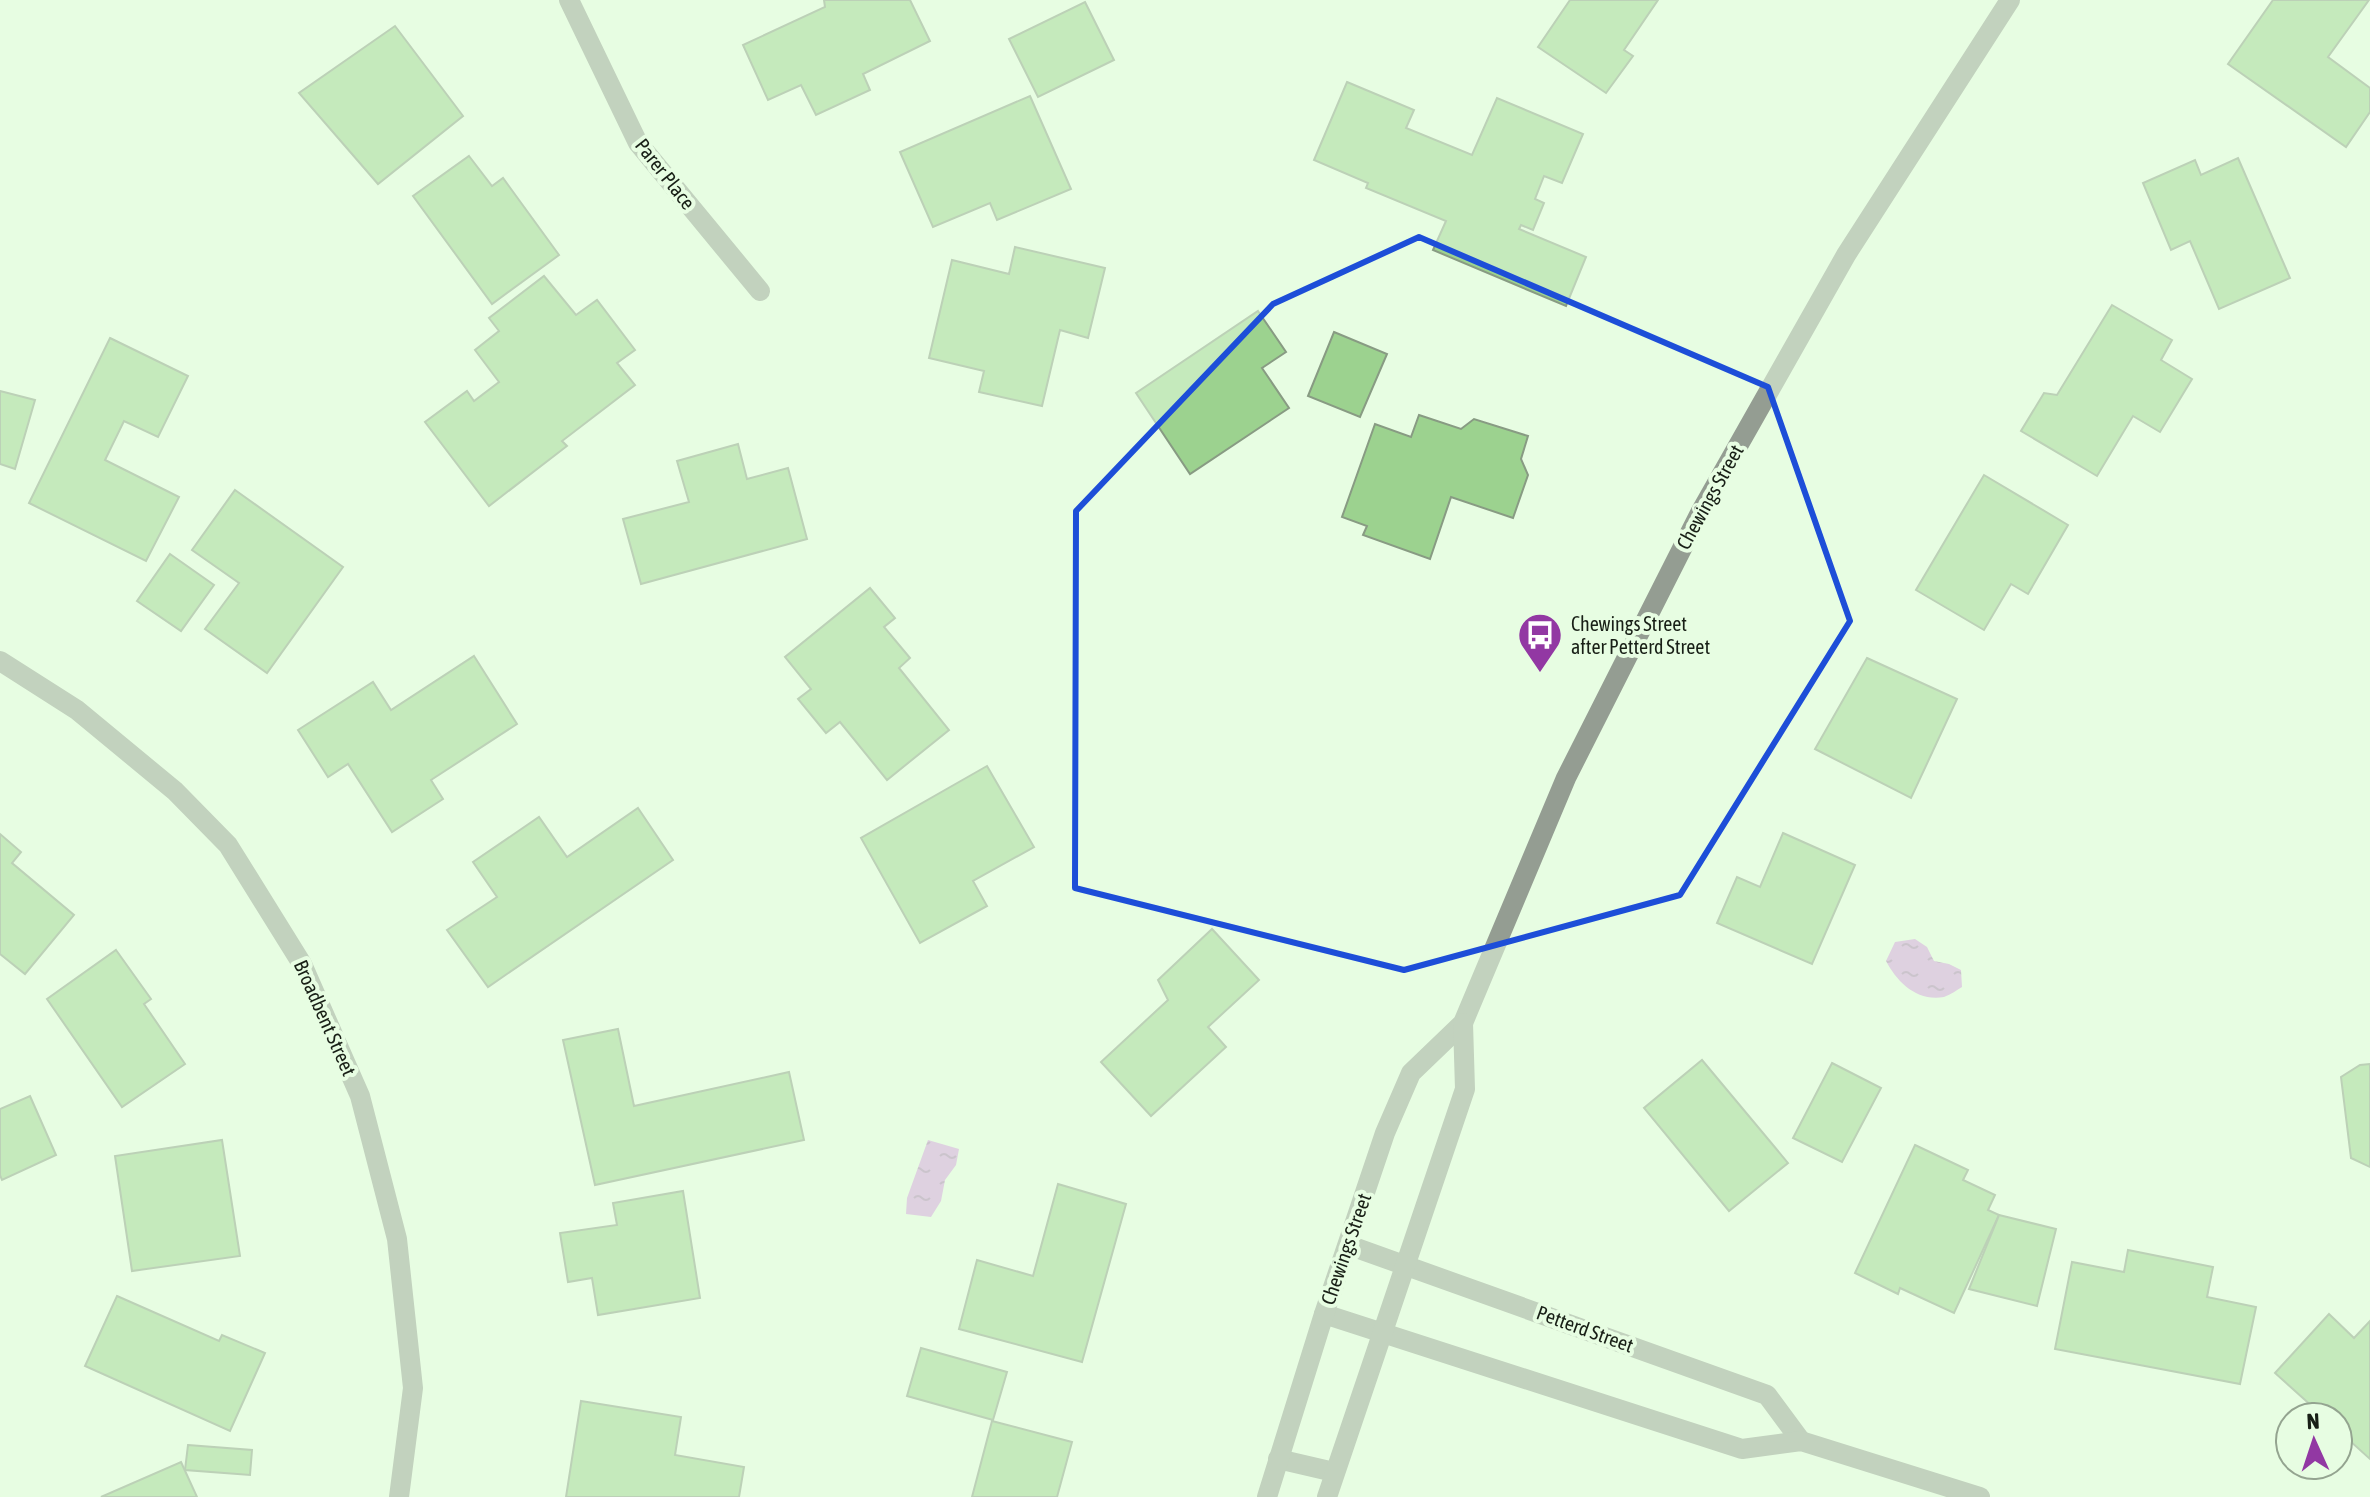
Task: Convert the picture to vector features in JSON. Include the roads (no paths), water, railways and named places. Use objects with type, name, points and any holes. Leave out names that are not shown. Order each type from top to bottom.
[{"type":"street","name":"Parer Place","points":[[569,0],[638,143],[760,291]]},
{"type":"street","name":"Chewings Street","points":[[1267,1497],[1385,1133],[1411,1073],[1463,1023],[1566,778],[1700,513],[1846,255],[2010,0]]},
{"type":"street","name":"Broadbent Street","points":[[0,661],[77,710],[175,791],[228,845],[302,964],[360,1096],[397,1239],[413,1388],[399,1497]]},
{"type":"street","name":"Chewings Street","points":[[1327,1497],[1465,1089],[1463,1023]]},
{"type":"street","name":"Petterd Street","points":[[1348,1245],[1767,1395],[1801,1441]]},
{"type":"street","points":[[1324,1314],[1742,1449],[1801,1441],[1980,1497]]},
{"type":"street","points":[[1278,1459],[1334,1472]]},
{"type":"water","points":[[1915,939],[1927,947],[1934,961],[1961,970],[1962,987],[1946,996],[1934,998],[1917,993],[1902,983],[1886,961],[1895,942]]},
{"type":"water","points":[[928,1140],[959,1149],[956,1165],[945,1180],[941,1201],[931,1217],[906,1214],[907,1198]]},
{"type":"place","name":"Chewings Street after Petterd Street","points":[[1540,674]]}]
